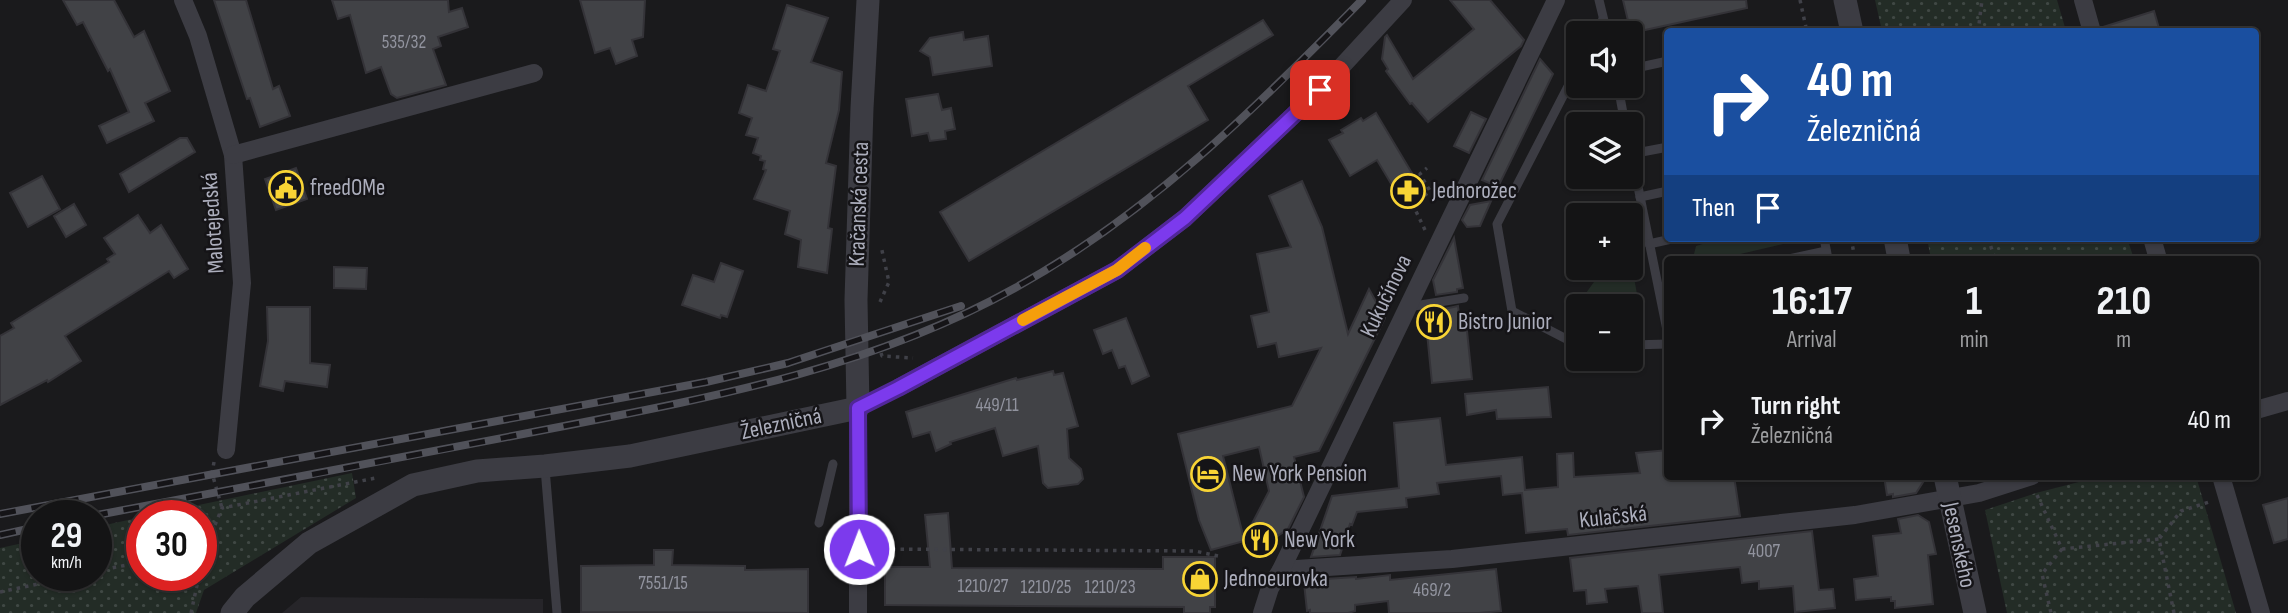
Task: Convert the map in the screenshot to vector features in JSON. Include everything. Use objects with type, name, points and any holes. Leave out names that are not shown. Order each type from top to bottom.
[{"type":"street","name":"Malotejedská","points":[[183,0],[198,36],[233,155],[242,282],[220,454]]},
{"type":"street","name":"Kračanská cesta","points":[[858,408],[856,300],[868,0]]},
{"type":"street","name":"Železničná","points":[[232,613],[245,597],[309,543],[413,485],[477,471],[630,456],[858,408],[898,388],[1117,270],[1185,218],[1320,90],[1403,0]]},
{"type":"street","name":"Kukučínova","points":[[1262,613],[1270,588],[1556,0]]},
{"type":"street","points":[[1845,0],[1851,28]]},
{"type":"street","points":[[2083,0],[2091,28]]},
{"type":"street","points":[[233,155],[534,73]]},
{"type":"street","points":[[2259,409],[2288,401]]},
{"type":"street","points":[[858,408],[858,613]]},
{"type":"street","name":"Kulačská","points":[[1281,570],[1452,559],[1854,515],[1947,487],[1979,493],[2020,480]]},
{"type":"street","points":[[2222,480],[2261,613]]},
{"type":"street","name":"Jesenského","points":[[1947,487],[1975,613]]},
{"type":"lane","points":[[1599,0],[1603,19]]},
{"type":"lane","points":[[1643,66],[1664,62]]},
{"type":"lane","points":[[1566,90],[1497,224],[1513,311],[1566,339]]},
{"type":"lane","points":[[1643,151],[1664,148]]},
{"type":"lane","points":[[1638,189],[1649,244],[1663,285]]},
{"type":"lane","points":[[1640,197],[1664,192]]},
{"type":"lane","points":[[1649,244],[1664,241]]},
{"type":"lane","points":[[1408,307],[1464,298]]},
{"type":"lane","points":[[1643,345],[1664,344]]},
{"type":"lane","points":[[819,523],[833,464]]},
{"type":"lane","points":[[545,466],[557,613]]},
{"type":"path","points":[[1800,0],[1806,28]]},
{"type":"path","points":[[1978,28],[1982,0]]},
{"type":"path","points":[[1427,168],[1420,174],[1430,191],[1413,205],[1429,238],[1438,245]]},
{"type":"path","points":[[879,303],[889,282],[881,244]]},
{"type":"path","points":[[880,349],[882,356],[922,358]]},
{"type":"path","points":[[217,519],[222,508],[212,473],[220,454]]},
{"type":"path","points":[[222,508],[382,477]]},
{"type":"path","points":[[2033,480],[2036,493],[2062,549]]},
{"type":"path","points":[[2051,613],[2042,574],[2062,549],[2159,539],[2181,511],[2227,497]]},
{"type":"path","points":[[2159,539],[2174,613]]},
{"type":"path","points":[[859,549],[1195,551],[1218,556]]},
{"type":"path","points":[[0,592],[21,588]]},
{"type":"path","points":[[191,613],[196,591]]},
{"type":"shaded area","points":[[1875,0],[2057,0],[2065,28],[1881,28]]},
{"type":"shaded area","points":[[1709,242],[1792,242],[1732,256],[1694,256],[1696,246]]},
{"type":"shaded area","points":[[1928,242],[2128,242],[2133,256],[1930,256]]},
{"type":"shaded area","points":[[1595,280],[1634,280],[1637,294],[1586,294]]},
{"type":"shaded area","points":[[352,473],[356,498],[217,582],[217,501]]},
{"type":"shaded area","points":[[2086,480],[2197,480],[2236,613],[2007,613],[1985,510]]},
{"type":"shaded area","points":[[126,520],[126,591],[204,591],[196,613],[0,613],[0,548],[21,543],[21,591],[112,591],[112,524]]},
{"type":"shaded area","points":[[301,597],[543,599],[543,613],[282,613]]},
{"type":"building","points":[[63,0],[114,0],[134,37],[144,31],[170,91],[145,103],[154,121],[107,143],[99,126],[129,112],[110,69],[108,71],[83,22],[77,25]]},
{"type":"building","points":[[214,0],[246,0],[273,89],[279,86],[290,116],[260,127],[250,98],[247,99]]},
{"type":"building","points":[[332,0],[448,0],[449,12],[462,8],[468,27],[438,37],[441,46],[433,49],[446,85],[397,98],[391,94],[381,67],[366,73],[350,15],[338,19]]},
{"type":"building","points":[[580,0],[645,0],[643,37],[632,40],[637,56],[616,64],[610,48],[595,53]]},
{"type":"building","points":[[1450,0],[1490,0],[1524,40],[1521,46],[1428,122],[1412,103],[1410,104],[1386,71],[1388,69],[1382,59],[1385,37],[1387,35],[1413,79],[1474,29]]},
{"type":"building","points":[[1623,0],[1746,0],[1747,8],[1643,30],[1643,21],[1628,21]]},
{"type":"building","points":[[787,5],[828,18],[811,62],[842,72],[839,110],[826,163],[836,166],[828,228],[832,229],[827,273],[798,267],[801,240],[785,234],[790,211],[754,199],[766,170],[763,169],[765,161],[753,153],[758,138],[746,135],[752,118],[739,113],[748,85],[766,91],[780,51],[773,49]]},
{"type":"building","points":[[2154,11],[2159,28],[2103,28]]},
{"type":"building","points":[[1263,20],[1273,35],[1188,86],[1208,120],[969,261],[940,212]]},
{"type":"building","points":[[963,32],[964,40],[988,36],[992,66],[933,75],[930,57],[920,51],[930,38]]},
{"type":"building","points":[[1540,59],[1553,74],[1498,187],[1482,180]]},
{"type":"building","points":[[938,94],[942,110],[951,108],[955,129],[945,131],[946,139],[930,141],[928,133],[912,136],[906,99]]},
{"type":"building","points":[[1471,112],[1486,119],[1469,153],[1454,146]]},
{"type":"building","points":[[1376,113],[1422,190],[1402,202],[1377,160],[1350,176],[1329,140],[1343,133],[1341,130],[1361,118],[1363,121]]},
{"type":"building","points":[[180,138],[187,138],[195,152],[129,192],[120,174]]},
{"type":"building","points":[[296,168],[307,199],[276,210],[265,179]]},
{"type":"building","points":[[42,176],[60,209],[28,227],[10,193]]},
{"type":"building","points":[[1302,181],[1322,227],[1348,334],[1369,289],[1385,318],[1319,451],[1294,457],[1304,497],[1288,529],[1267,543],[1263,550],[1244,541],[1211,550],[1199,520],[1178,434],[1292,406],[1321,348],[1279,357],[1276,343],[1258,347],[1251,316],[1269,312],[1257,254],[1291,247],[1269,196]],"holes":[[[1259,447],[1269,491],[1244,539],[1223,456]]]},
{"type":"building","points":[[1491,201],[1480,226],[1467,227],[1462,220],[1470,205]]},
{"type":"building","points":[[74,204],[86,225],[66,237],[54,216]]},
{"type":"building","points":[[138,215],[150,233],[161,225],[188,269],[174,278],[169,271],[65,336],[81,361],[48,382],[47,380],[0,405],[0,336],[14,328],[11,323],[109,262],[107,259],[115,254],[104,238]]},
{"type":"building","points":[[1454,238],[1463,288],[1457,289],[1457,292],[1436,295],[1433,280]]},
{"type":"building","points":[[721,263],[743,271],[727,317],[721,315],[720,318],[682,305],[693,275],[714,282]]},
{"type":"building","points":[[334,267],[367,268],[366,289],[334,288]]},
{"type":"building","points":[[1458,306],[1461,331],[1467,331],[1472,379],[1432,383],[1425,313]]},
{"type":"building","points":[[267,307],[310,307],[310,363],[330,365],[327,387],[285,381],[283,391],[260,386],[268,341]]},
{"type":"building","points":[[1126,318],[1149,376],[1132,384],[1125,366],[1119,368],[1112,350],[1103,354],[1094,330]]},
{"type":"building","points":[[1053,371],[1054,375],[1063,373],[1078,426],[1067,429],[1069,458],[1081,469],[1083,479],[1078,484],[1048,488],[1043,483],[1038,446],[1003,456],[995,428],[950,442],[951,444],[936,451],[930,432],[913,437],[906,412],[1016,378],[1017,380]]},
{"type":"building","points":[[1548,387],[1551,417],[1497,419],[1496,410],[1467,415],[1465,394]]},
{"type":"building","points":[[1440,418],[1446,465],[1522,457],[1525,490],[1558,487],[1557,454],[1573,453],[1574,477],[1640,473],[1636,453],[1664,450],[1664,480],[1735,480],[1740,516],[1568,535],[1567,529],[1526,533],[1522,493],[1503,495],[1501,476],[1437,483],[1439,494],[1406,498],[1407,507],[1357,512],[1340,555],[1311,557],[1332,496],[1399,488],[1394,423]]},
{"type":"building","points":[[1885,480],[1924,480],[1916,493],[1893,497],[1893,494],[1887,495]]},
{"type":"building","points":[[2288,498],[2288,539],[2274,543],[2263,505]]},
{"type":"building","points":[[948,513],[952,568],[1163,569],[1163,557],[1215,557],[1215,607],[1210,607],[1210,613],[1184,613],[1184,607],[885,605],[885,567],[930,567],[925,515]]},
{"type":"building","points":[[1918,515],[1929,522],[1936,554],[1928,555],[1933,604],[1895,608],[1895,601],[1891,601],[1891,597],[1856,600],[1854,579],[1878,576],[1873,536],[1901,533],[1898,519]]},
{"type":"building","points":[[1812,531],[1819,590],[1833,589],[1835,608],[1795,612],[1793,586],[1759,589],[1759,581],[1742,583],[1740,567],[1659,575],[1663,613],[1642,613],[1638,586],[1605,589],[1607,602],[1587,604],[1586,590],[1574,591],[1570,558]]},
{"type":"building","points":[[654,550],[673,550],[672,565],[745,566],[745,570],[808,569],[808,613],[581,612],[581,566],[654,565]]},
{"type":"building","points":[[1496,569],[1501,611],[1389,613],[1388,601],[1355,605],[1355,611],[1348,613],[1307,611],[1304,583],[1390,575],[1390,580]]},
{"type":"railway","points":[[112,512],[713,396],[837,363],[898,342],[1015,288],[1111,227],[1199,157],[1282,80],[1362,0]]},
{"type":"railway","points":[[0,514],[706,382],[788,363],[961,306]]},
{"type":"railway","points":[[0,535],[21,530]]},
{"type":"slow traffic","points":[[1023,320],[1117,270],[1145,248]]},
{"type":"place","name":"freedOMe","points":[[286,188]]},
{"type":"place","name":"Jednorožec","points":[[1408,191]]},
{"type":"place","name":"Bistro Junior","points":[[1434,322]]},
{"type":"place","name":"New York Pension","points":[[1208,474]]},
{"type":"place","name":"New York","points":[[1260,540]]},
{"type":"place","name":"Jednoeurovka","points":[[1200,579]]},
{"type":"route","points":[[859,549],[858,408],[1117,270],[1185,218],[1320,90]]}]
